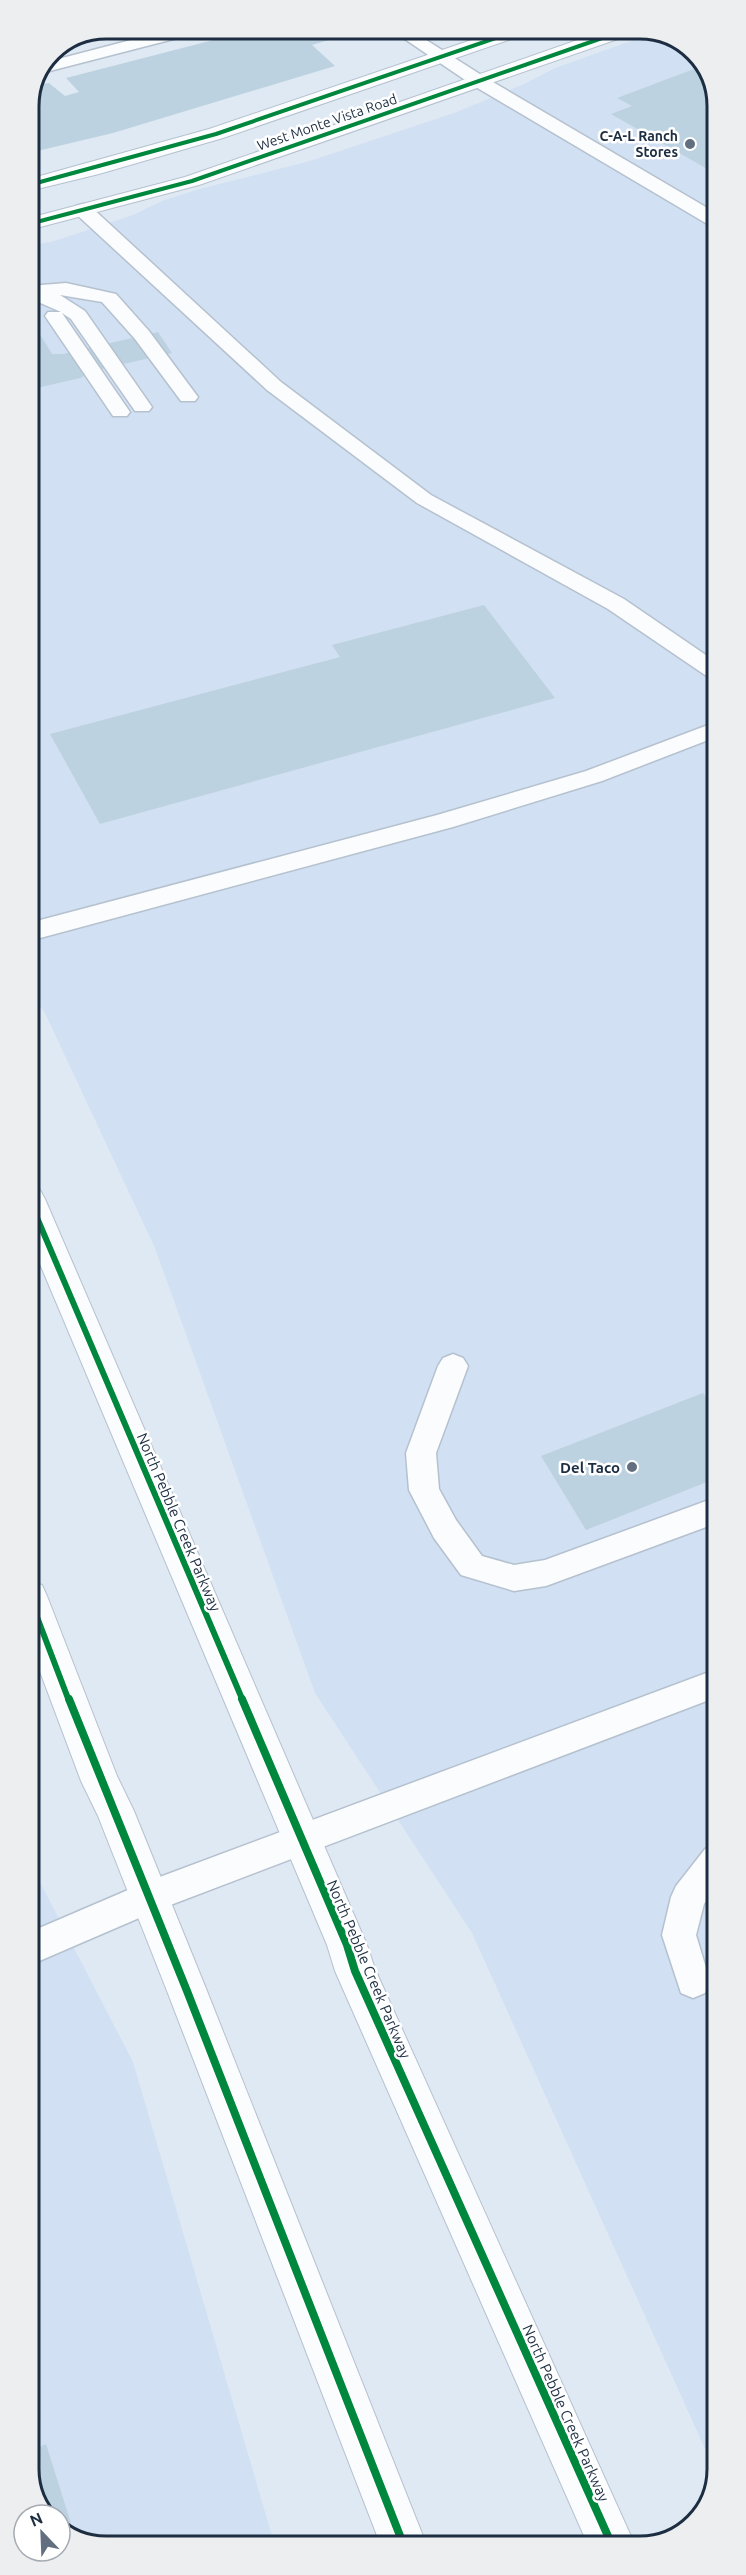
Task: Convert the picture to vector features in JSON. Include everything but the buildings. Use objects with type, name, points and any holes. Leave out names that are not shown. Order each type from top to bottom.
[{"type":"main road","name":"West Monte Vista Road","points":[[39,183],[82,173],[246,124],[493,39]]},
{"type":"main road","name":"West Monte Vista Road","points":[[39,221],[192,181],[600,39]]},
{"type":"main road","name":"North Pebble Creek Parkway","points":[[39,1223],[300,1840],[347,1945],[355,1971],[608,2536]]},
{"type":"main road","points":[[39,1620],[100,1781],[115,1811],[400,2536]]},
{"type":"lane","points":[[53,66],[153,39]]},
{"type":"lane","points":[[414,39],[480,82],[707,216]]},
{"type":"lane","points":[[83,210],[274,386],[424,499],[616,604],[707,666]]},
{"type":"lane","points":[[39,292],[66,289],[109,298],[188,396]]},
{"type":"lane","points":[[66,289],[87,302],[113,332]]},
{"type":"lane","points":[[39,295],[64,304],[78,315],[152,405],[145,378]]},
{"type":"lane","points":[[39,303],[56,317],[120,412]]},
{"type":"lane","points":[[39,929],[444,821],[594,776],[707,732]]},
{"type":"lane","points":[[453,1366],[421,1453],[424,1490],[445,1529],[472,1566],[514,1578],[546,1573],[707,1514]]},
{"type":"lane","points":[[39,1945],[149,1897],[707,1687]]},
{"type":"lane","points":[[693,1981],[679,1935],[688,1897],[707,1873]]},
{"type":"shaded area","points":[[636,39],[657,41],[677,50],[693,65],[703,84],[707,106],[707,2453],[472,1933],[315,1693],[155,1248],[39,1004],[39,244],[51,242],[133,215],[162,201],[203,188],[310,161],[457,112],[526,83],[555,68]]},
{"type":"shaded area","points":[[39,1880],[133,2062],[272,2536],[101,2536],[72,2527],[72,2503],[48,2503],[40,2482],[39,2469]]},
{"type":"cycle path","points":[[39,182],[216,134],[493,39]]},
{"type":"cycle path","points":[[39,221],[192,181],[599,39]]},
{"type":"cycle path","points":[[39,1222],[347,1945],[355,1971],[608,2536]]},
{"type":"cycle path","points":[[39,1622],[100,1781],[115,1811],[187,1991],[400,2536]]},
{"type":"place","name":"C-A-L Ranch Stores","points":[[690,144]]},
{"type":"place","name":"Del Taco","points":[[632,1467]]}]
